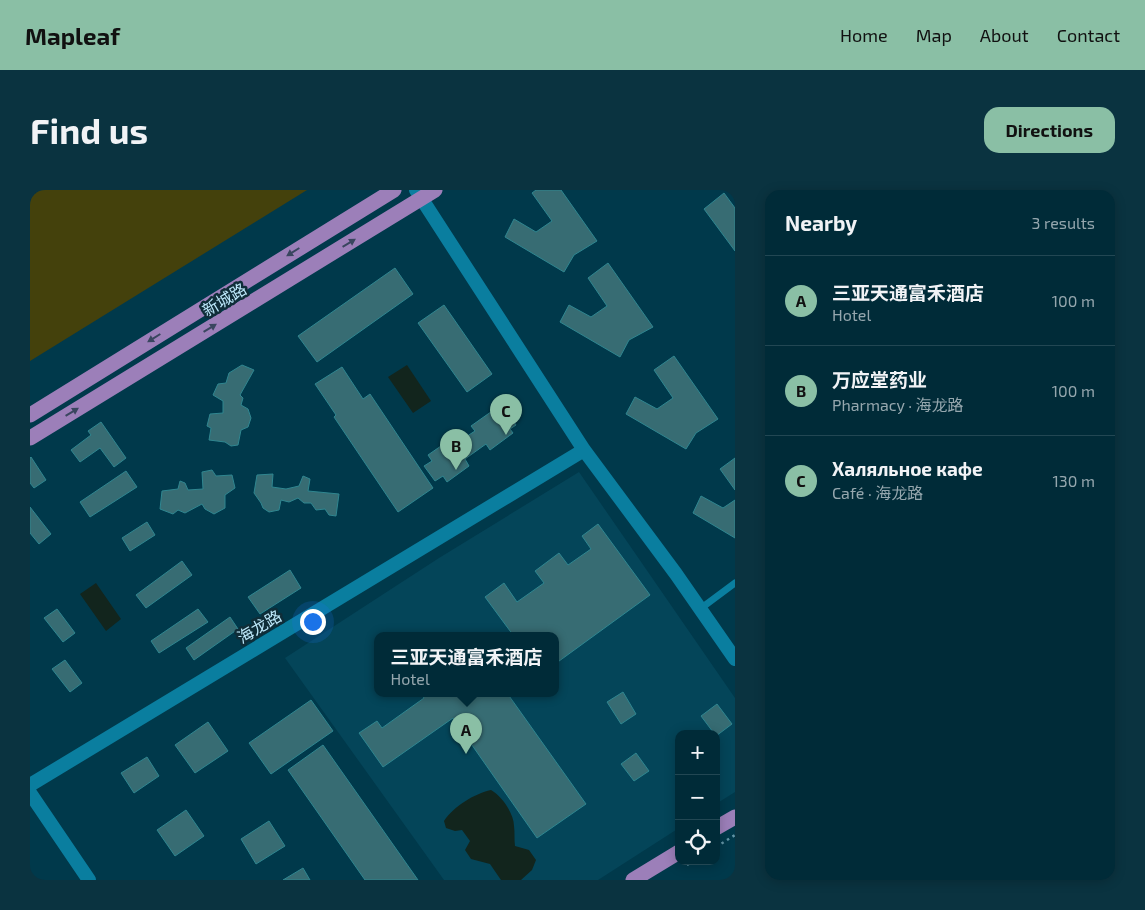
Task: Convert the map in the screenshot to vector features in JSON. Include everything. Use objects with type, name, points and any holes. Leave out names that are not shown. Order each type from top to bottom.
[{"type":"main road","name":"新城路","points":[[30,415],[394,190]]},
{"type":"main road","name":"新城路","points":[[30,438],[419,195],[436,190]]},
{"type":"main road","points":[[720,826],[735,817]]},
{"type":"main road","points":[[633,880],[675,854]]},
{"type":"street","points":[[419,195],[584,450],[735,659]]},
{"type":"street","name":"海龙路","points":[[30,785],[584,450]]},
{"type":"street","points":[[30,793],[89,880]]},
{"type":"lane","points":[[700,609],[735,583]]},
{"type":"path","points":[[720,844],[735,835]]},
{"type":"shaded area","points":[[30,190],[307,190],[30,361]]},
{"type":"shaded area","points":[[407,365],[431,401],[413,413],[388,377]]},
{"type":"shaded area","points":[[579,472],[735,698],[735,792],[720,801],[720,730],[675,730],[675,831],[598,880],[444,880],[285,658],[439,558]]},
{"type":"shaded area","points":[[96,583],[121,619],[106,631],[80,594]]},
{"type":"shaded area","points":[[491,790],[503,801],[510,811],[513,821],[515,846],[529,850],[536,860],[532,870],[521,880],[501,880],[490,864],[471,859],[465,850],[470,841],[462,830],[455,831],[446,828],[444,821],[453,810],[478,794]]},
{"type":"building","points":[[536,190],[561,190],[597,241],[574,255],[564,272],[505,237],[514,219],[536,232],[552,221],[532,193]]},
{"type":"building","points":[[724,193],[735,208],[735,251],[704,209]]},
{"type":"building","points":[[608,263],[653,327],[629,340],[620,357],[560,322],[569,305],[591,317],[607,306],[588,278]]},
{"type":"building","points":[[395,268],[413,294],[317,362],[298,336]]},
{"type":"building","points":[[444,305],[492,374],[467,392],[418,323]]},
{"type":"building","points":[[674,356],[718,419],[696,433],[686,449],[626,414],[635,397],[657,409],[673,398],[654,370]]},
{"type":"building","points":[[242,365],[254,370],[240,395],[243,398],[241,405],[248,409],[251,418],[248,427],[241,430],[238,445],[231,446],[225,442],[209,440],[211,428],[207,426],[210,414],[223,413],[223,401],[213,395],[218,384],[226,383],[229,373]]},
{"type":"building","points":[[342,367],[363,399],[370,394],[433,488],[398,512],[334,417],[336,415],[315,384]]},
{"type":"building","points":[[495,409],[498,414],[506,409],[516,425],[510,429],[513,433],[490,450],[486,444],[465,459],[469,466],[447,482],[443,476],[435,481],[424,466],[432,461],[428,455],[451,439],[455,444],[475,431],[471,426]]},
{"type":"building","points":[[101,422],[126,458],[114,467],[100,448],[80,462],[71,450],[91,435],[88,431]]},
{"type":"building","points":[[31,457],[46,480],[34,488],[30,483]]},
{"type":"building","points":[[735,458],[735,490],[720,469]]},
{"type":"building","points":[[212,470],[216,476],[232,475],[235,488],[225,495],[225,508],[214,514],[205,509],[202,504],[185,513],[178,510],[173,514],[160,509],[162,491],[178,489],[180,481],[185,483],[188,490],[203,489],[202,472]]},
{"type":"building","points":[[126,471],[137,487],[90,517],[80,502]]},
{"type":"building","points":[[273,474],[272,487],[286,489],[299,486],[303,476],[310,479],[308,491],[339,494],[336,516],[329,515],[325,509],[316,510],[311,503],[304,503],[298,498],[289,502],[281,500],[279,510],[269,512],[263,508],[254,493],[257,475]]},
{"type":"building","points":[[701,496],[723,508],[735,500],[735,538],[693,513]]},
{"type":"building","points":[[30,507],[51,534],[39,544],[30,533]]},
{"type":"building","points":[[147,522],[155,535],[130,551],[122,538]]},
{"type":"building","points":[[598,524],[650,595],[559,661],[559,632],[511,632],[485,597],[504,583],[517,602],[544,583],[535,571],[559,553],[568,565],[591,549],[582,536]]},
{"type":"building","points":[[182,561],[192,575],[146,608],[136,595]]},
{"type":"building","points":[[290,570],[301,588],[260,614],[248,597]]},
{"type":"building","points":[[57,609],[75,633],[63,642],[44,618]]},
{"type":"building","points":[[198,609],[208,622],[159,653],[151,641]]},
{"type":"building","points":[[230,617],[238,629],[194,660],[186,648]]},
{"type":"building","points":[[65,660],[82,683],[70,692],[52,669]]},
{"type":"building","points":[[623,692],[636,714],[621,724],[607,702]]},
{"type":"building","points":[[510,697],[586,804],[537,838],[453,718],[383,767],[359,733],[377,721],[382,728],[424,698]]},
{"type":"building","points":[[311,700],[333,731],[271,774],[249,743]]},
{"type":"building","points":[[717,704],[732,724],[720,733],[720,730],[712,730],[701,716]]},
{"type":"building","points":[[208,722],[228,751],[195,773],[175,745]]},
{"type":"building","points":[[323,745],[418,880],[365,880],[288,770]]},
{"type":"building","points":[[636,753],[649,771],[634,781],[621,764]]},
{"type":"building","points":[[147,757],[159,776],[134,793],[121,773]]},
{"type":"building","points":[[186,810],[204,836],[175,856],[157,830]]},
{"type":"building","points":[[269,821],[285,846],[256,864],[241,839]]},
{"type":"building","points":[[303,868],[310,880],[283,880]]},
{"type":"place","name":"Халяльное кафе","points":[[506,435]]},
{"type":"place","name":"万应堂药业","points":[[456,470]]},
{"type":"place","name":"三亚天通富禾酒店","points":[[466,754]]}]
